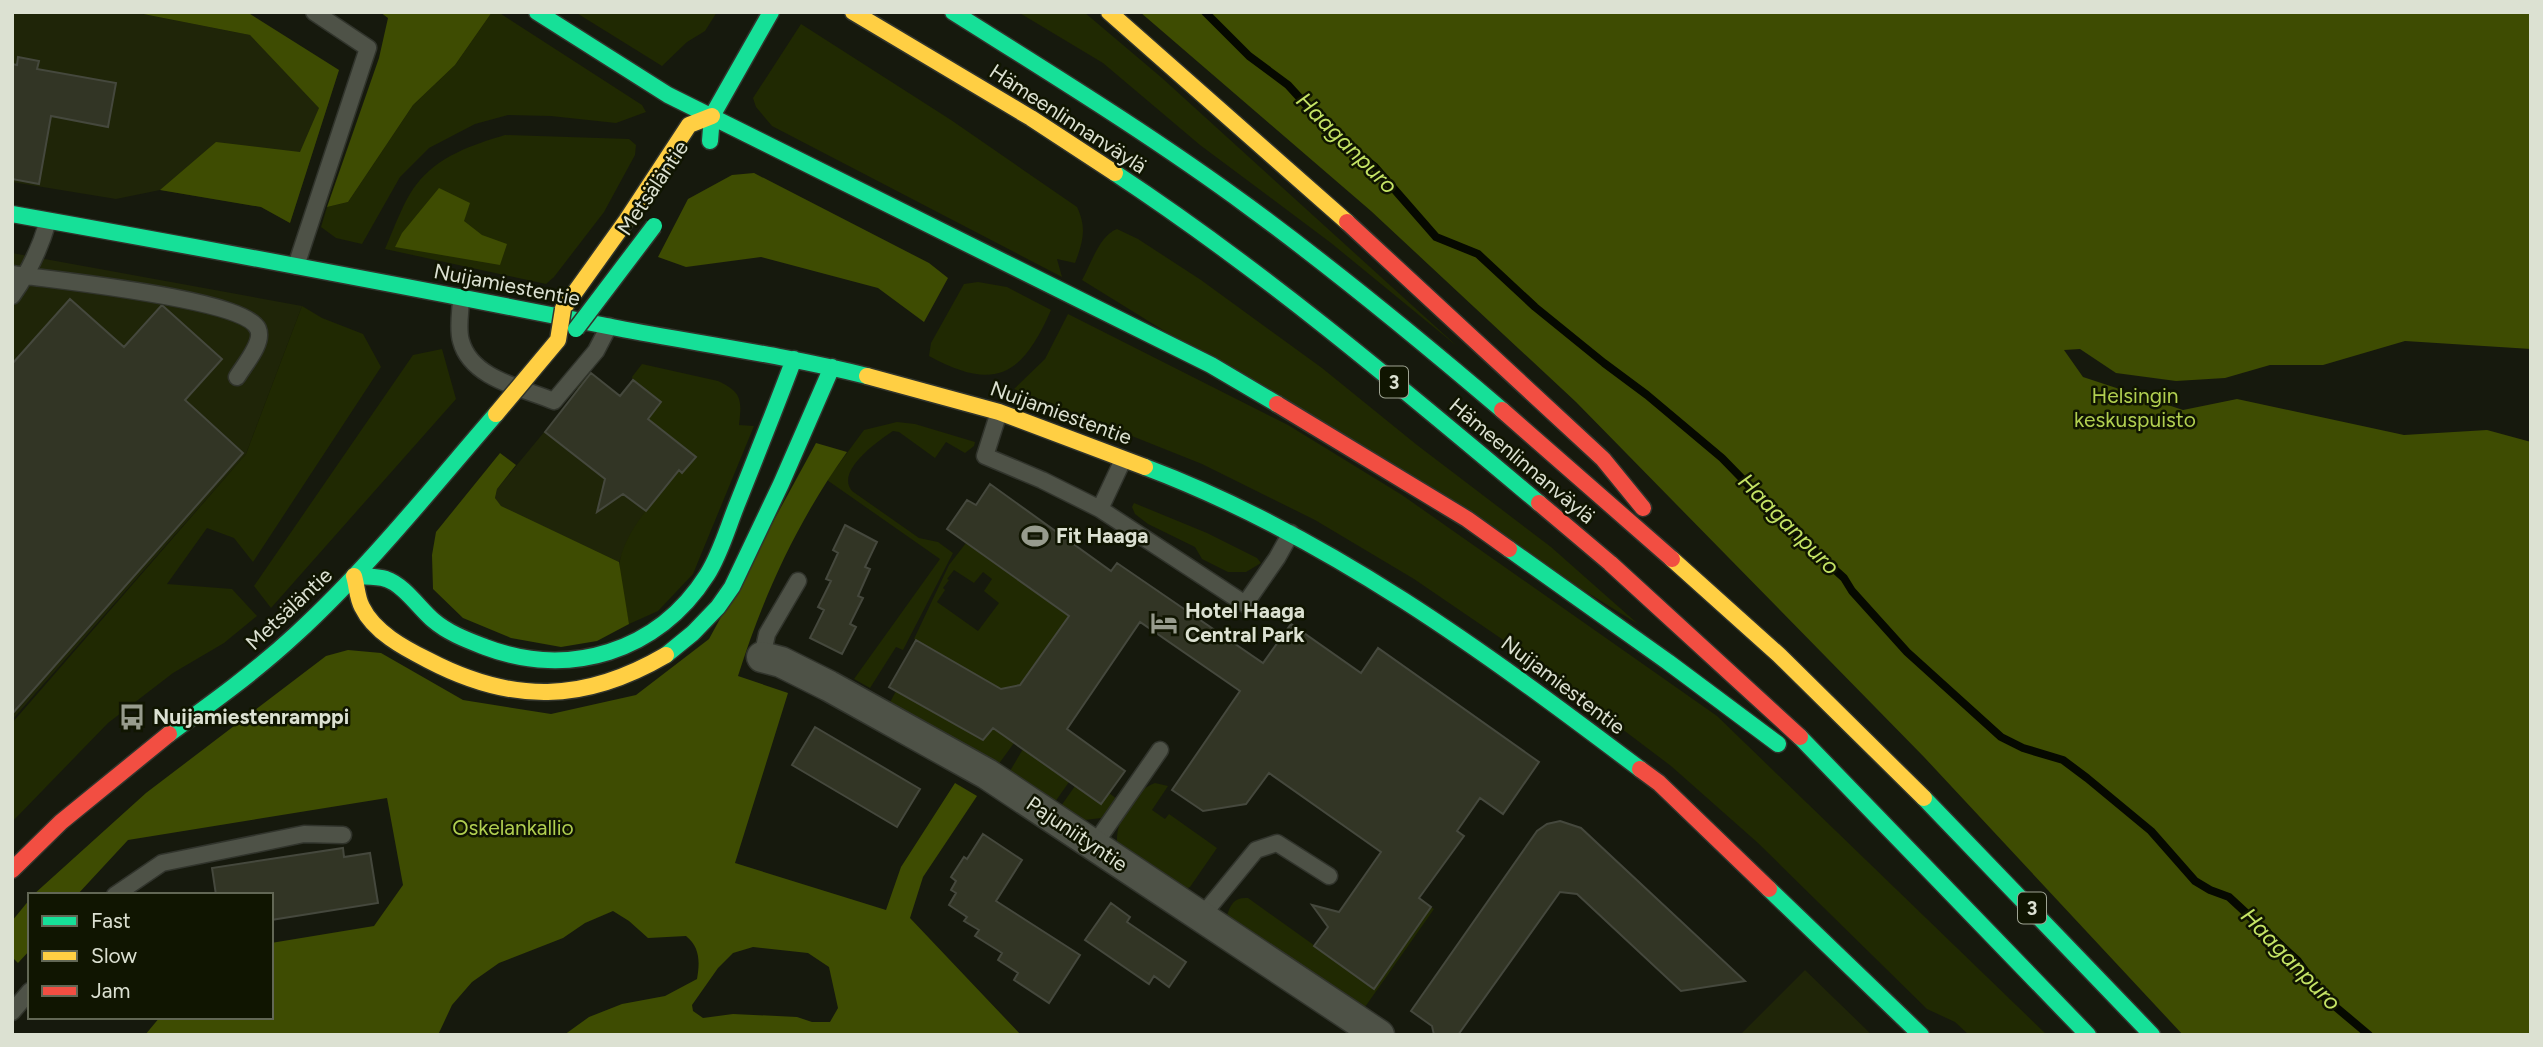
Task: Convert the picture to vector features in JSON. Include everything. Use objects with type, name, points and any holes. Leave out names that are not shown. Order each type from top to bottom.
[{"type":"main road","points":[[537,12],[668,95],[1211,365],[1356,450],[1466,519],[1668,662],[1881,820]]},
{"type":"main road","name":"Metsäläntie","points":[[703,152],[710,141],[712,116],[771,12]]},
{"type":"main road","name":"Hämeenlinnanväylä","points":[[853,12],[1042,125],[1130,183],[1256,273],[1403,389],[1610,563],[1800,736],[2088,1035]]},
{"type":"main road","name":"Hämeenlinnanväylä","points":[[953,12],[1179,159],[1287,236],[1534,436],[1717,599],[1911,784],[2152,1035]]},
{"type":"main road","points":[[1109,12],[1356,230],[1603,459],[1717,599]]},
{"type":"main road","name":"Metsäläntie","points":[[558,340],[563,309],[626,221],[689,125],[712,116]]},
{"type":"main road","name":"Nuijamiestentie","points":[[12,214],[832,367],[999,412],[1190,484],[1291,533],[1372,580],[1505,667],[1659,783],[1921,1035]]},
{"type":"main road","name":"Metsäläntie","points":[[12,870],[61,822],[143,752],[244,678],[286,643],[354,576],[558,340],[576,329],[657,222]]},
{"type":"main road","points":[[794,359],[775,412],[707,575],[685,605],[668,621],[636,642],[582,660],[543,662],[523,659],[465,640],[435,622],[388,580],[354,576],[363,610],[378,627],[432,663],[468,679],[502,689],[551,693],[592,688],[625,677],[653,663],[699,630],[720,605],[735,581],[802,439],[832,367]]},
{"type":"street","name":"Pajuniityntie","points":[[762,657],[781,662],[915,732],[987,774],[1379,1035]]},
{"type":"lane","points":[[296,266],[368,48],[314,12]]},
{"type":"lane","points":[[12,296],[19,275],[41,248],[48,221]]},
{"type":"lane","points":[[19,275],[158,293],[242,316],[256,325],[259,334],[256,345],[237,377]]},
{"type":"lane","points":[[461,297],[460,339],[468,358],[478,369],[560,403],[610,326]]},
{"type":"lane","points":[[999,412],[985,456],[1100,509],[1245,604],[1291,533]]},
{"type":"lane","points":[[1100,509],[1124,457]]},
{"type":"lane","points":[[762,657],[767,634],[798,581]]},
{"type":"lane","points":[[1094,845],[1160,750]]},
{"type":"lane","points":[[118,893],[162,863],[304,834],[343,835]]},
{"type":"lane","points":[[1202,916],[1256,850],[1265,845],[1277,843],[1329,876]]},
{"type":"lane","points":[[12,1012],[28,993]]},
{"type":"shaded area","points":[[12,12],[133,12],[250,35],[339,70],[290,223],[261,207],[160,190],[116,199],[12,182]]},
{"type":"shaded area","points":[[492,12],[498,12],[642,105],[646,112],[616,123],[551,116],[508,115],[475,124],[429,148],[400,177],[362,244],[336,238],[321,227],[327,207],[348,202],[413,105],[455,65]]},
{"type":"shaded area","points":[[575,12],[717,12],[705,31],[687,42],[662,66]]},
{"type":"shaded area","points":[[1018,12],[1084,12],[1162,78],[1458,347],[1331,243],[1200,145],[1103,63]]},
{"type":"shaded area","points":[[801,24],[951,120],[1077,207],[1083,235],[1075,263],[1057,259],[1062,277],[772,126],[756,107],[753,98]]},
{"type":"shaded area","points":[[505,135],[629,139],[636,145],[635,155],[604,212],[554,277],[546,284],[385,249],[407,199],[425,175],[456,153]]},
{"type":"shaded area","points":[[1117,229],[1138,239],[1201,280],[1322,368],[1417,445],[1551,547],[1638,624],[1082,280],[1100,244]]},
{"type":"shaded area","points":[[12,253],[302,306],[246,454],[12,720]]},
{"type":"shaded area","points":[[978,282],[1007,287],[1051,310],[1029,350],[1017,363],[1004,371],[989,375],[952,367],[929,356],[931,343],[964,284]]},
{"type":"shaded area","points":[[302,306],[322,318],[363,334],[381,367],[253,562],[234,538],[207,528],[167,584],[232,589],[257,616],[224,643],[173,673],[108,723],[12,822],[12,723],[246,454]]},
{"type":"shaded area","points":[[1068,314],[1288,425],[1402,495],[1717,716],[2047,1035],[1969,1035],[1955,1022],[1927,1009],[1758,843],[1671,766],[1515,648],[1414,579],[1315,520],[1202,464],[1014,389],[1045,359]]},
{"type":"shaded area","points":[[442,349],[456,399],[271,608],[254,586],[413,355]]},
{"type":"shaded area","points":[[642,364],[726,385],[739,398],[739,425],[754,426],[693,574],[658,611],[629,624],[620,573],[624,548],[636,524],[653,501],[679,470],[682,473],[695,457],[642,414],[661,402],[633,380],[632,377]]},
{"type":"shaded area","points":[[588,370],[623,399],[624,391],[633,380],[661,402],[652,414],[696,457],[682,473],[678,471],[646,511],[619,562],[501,507],[495,498],[497,489],[578,391],[575,387]]},
{"type":"shaded area","points":[[897,422],[915,424],[975,442],[965,453],[946,442],[935,458],[899,432],[893,431],[860,457],[849,475],[848,483],[852,491],[919,538],[938,542],[953,553],[903,650],[896,647],[870,688],[854,679],[940,559],[827,480],[864,430]]},
{"type":"shaded area","points":[[1134,503],[1207,533],[1257,558],[1261,563],[1246,572],[1228,572],[1202,559],[1195,547],[1148,524],[1135,514],[1132,507]]},
{"type":"shaded area","points":[[966,543],[1074,620],[1067,631],[1059,630],[1020,685],[1001,689],[914,639],[949,565]],"holes":[[[954,570],[974,583],[983,572],[992,579],[984,591],[999,603],[978,631],[937,602]]]},
{"type":"shaded area","points":[[896,691],[983,740],[993,728],[1014,743],[998,765],[888,706]]},
{"type":"shaded area","points":[[1023,749],[1069,782],[1055,802],[1010,771]]},
{"type":"shaded area","points":[[1155,783],[1168,786],[1152,810],[1165,819],[1169,814],[1217,848],[1186,889],[1117,843],[1119,825],[1127,807],[1139,793]]},
{"type":"shaded area","points":[[1075,786],[1101,804],[1109,793],[1117,799],[1101,818],[1085,820],[1061,806]]},
{"type":"shaded area","points":[[1248,898],[1374,988],[1431,907],[1434,909],[1365,1007],[1227,915],[1234,902]]},
{"type":"shaded area","points":[[1805,970],[1872,1035],[1740,1035]]},
{"type":"green space","points":[[133,12],[247,12],[339,70],[290,223],[261,207],[160,190],[216,142],[300,152],[319,108],[250,35]]},
{"type":"green space","points":[[380,12],[492,12],[455,65],[413,105],[348,202],[327,207],[379,58],[388,18]]},
{"type":"green space","name":"Helsingin keskuspuisto","points":[[1140,12],[2531,12],[2531,349],[2405,341],[2323,365],[2270,365],[2225,378],[2176,381],[2116,373],[2080,349],[2064,350],[2083,377],[2183,410],[2237,399],[2404,435],[2487,430],[2531,442],[2531,1035],[2183,1035],[1924,757],[1576,402],[1371,211]]},
{"type":"green space","points":[[754,173],[929,263],[948,278],[924,322],[878,288],[761,257],[686,267],[658,257],[688,199],[732,175]]},
{"type":"green space","points":[[439,188],[470,203],[464,221],[482,235],[507,244],[500,265],[395,247],[402,233]]},
{"type":"green space","name":"Oskelankallio","points":[[816,443],[847,452],[813,504],[784,560],[759,617],[738,676],[788,693],[735,863],[886,910],[901,867],[955,783],[977,796],[923,877],[910,918],[1021,1035],[564,1035],[589,1017],[622,1004],[665,996],[697,979],[698,955],[691,940],[686,936],[648,938],[613,911],[585,923],[563,938],[499,963],[472,982],[452,1005],[438,1035],[145,1035],[158,1019],[273,1019],[273,943],[374,926],[403,885],[387,798],[128,840],[79,893],[35,893],[146,793],[326,656],[348,650],[381,653],[463,700],[551,714],[636,695],[709,639]],"holes":[[[753,947],[808,953],[829,967],[838,1008],[830,1022],[812,1022],[797,1017],[733,1014],[703,1018],[693,1011],[692,1005],[718,968],[733,953]]]},
{"type":"green space","points":[[500,453],[516,465],[497,489],[495,498],[501,506],[619,562],[629,624],[597,641],[561,647],[511,638],[463,618],[433,589],[432,555],[436,532]]},
{"type":"green space","points":[[28,901],[28,952],[18,963],[12,957],[12,921]]},
{"type":"building","points":[[18,57],[39,61],[37,69],[116,83],[108,127],[51,116],[39,184],[12,179],[12,64],[17,65]]},
{"type":"building","points":[[70,299],[124,347],[163,306],[222,359],[185,400],[243,453],[12,714],[12,364]]},
{"type":"building","points":[[591,373],[620,396],[633,380],[661,402],[648,419],[696,457],[682,473],[679,470],[646,511],[623,494],[597,512],[605,479],[545,432]]},
{"type":"building","points":[[990,484],[1111,571],[1117,563],[1263,663],[1291,624],[1361,673],[1378,648],[1539,762],[1503,814],[1480,798],[1457,831],[1464,836],[1419,898],[1431,907],[1374,989],[1314,946],[1328,927],[1312,905],[1339,912],[1381,852],[1269,773],[1246,804],[1203,811],[1172,790],[1240,691],[1140,622],[1067,729],[1125,771],[1101,804],[993,728],[983,740],[889,687],[916,640],[1001,689],[1020,685],[1069,616],[947,529],[967,500],[976,505]]},
{"type":"building","points":[[845,525],[877,542],[865,567],[870,569],[858,596],[863,598],[850,624],[856,627],[842,654],[810,638],[824,610],[818,607],[831,581],[826,579],[838,553],[833,550]]},
{"type":"building","points":[[815,727],[920,789],[897,827],[792,765]]},
{"type":"building","points":[[1560,821],[1581,828],[1745,981],[1681,991],[1577,894],[1560,892],[1458,1035],[1434,1035],[1432,1026],[1411,1011],[1537,831],[1547,824]]},
{"type":"building","points":[[983,834],[1022,860],[996,901],[1080,955],[1049,1003],[1014,980],[1018,973],[998,960],[1002,953],[975,936],[979,930],[964,921],[967,917],[949,905],[956,893],[951,890],[956,881],[951,877]]},
{"type":"building","points":[[343,848],[344,857],[370,853],[378,903],[273,920],[273,893],[216,893],[212,868]]},
{"type":"building","points":[[1111,903],[1130,917],[1127,922],[1186,962],[1169,987],[1154,976],[1149,984],[1085,940]]},
{"type":"waterway","name":"Haaganpuro","points":[[1205,12],[1249,56],[1288,85],[1329,130],[1374,166],[1436,237],[1478,254],[1535,307],[1722,458],[1802,540],[1844,578],[1852,591],[1907,652],[2001,737],[2023,748],[2063,760],[2087,778],[2151,831],[2195,881],[2229,897],[2298,961],[2325,998],[2369,1035]]},
{"type":"traffic: fast","points":[[537,12],[668,95],[1211,365],[1277,404]]},
{"type":"traffic: fast","points":[[710,141],[712,116],[771,12]]},
{"type":"traffic: fast","points":[[953,12],[1140,131],[1249,207],[1377,306],[1502,410]]},
{"type":"traffic: fast","points":[[1115,173],[1279,291],[1539,503]]},
{"type":"traffic: fast","points":[[12,214],[773,356],[867,376]]},
{"type":"traffic: fast","points":[[576,329],[654,226]]},
{"type":"traffic: fast","points":[[354,576],[378,577],[393,582],[445,629],[485,647],[517,656],[548,660],[579,659],[609,652],[637,640],[663,623],[687,602],[712,567],[794,359]]},
{"type":"traffic: fast","points":[[666,655],[693,633],[718,607],[732,587],[832,367]]},
{"type":"traffic: fast","points":[[169,734],[264,662],[322,609],[398,527],[496,414]]},
{"type":"traffic: fast","points":[[1145,467],[1212,495],[1341,562],[1464,640],[1640,769]]},
{"type":"traffic: fast","points":[[1509,549],[1778,744]]},
{"type":"traffic: fast","points":[[1800,737],[2088,1035]]},
{"type":"traffic: fast","points":[[1924,798],[2152,1035]]},
{"type":"traffic: fast","points":[[1769,889],[1921,1035]]},
{"type":"traffic: slow","points":[[853,12],[1031,118],[1115,173]]},
{"type":"traffic: slow","points":[[1109,12],[1347,222]]},
{"type":"traffic: slow","points":[[563,309],[626,221],[689,125],[712,116]]},
{"type":"traffic: slow","points":[[496,414],[558,340],[563,309]]},
{"type":"traffic: slow","points":[[867,376],[999,412],[1145,467]]},
{"type":"traffic: slow","points":[[1672,559],[1779,655],[1924,798]]},
{"type":"traffic: slow","points":[[354,576],[362,607],[382,632],[428,660],[489,685],[548,692],[577,689],[636,671],[666,655]]},
{"type":"traffic: jam","points":[[1347,222],[1603,459],[1643,508]]},
{"type":"traffic: jam","points":[[1277,404],[1467,519],[1509,549]]},
{"type":"traffic: jam","points":[[1502,410],[1672,559]]},
{"type":"traffic: jam","points":[[1539,503],[1610,563],[1800,737]]},
{"type":"traffic: jam","points":[[12,870],[61,822],[169,734]]},
{"type":"traffic: jam","points":[[1640,769],[1659,783],[1769,889]]},
{"type":"place","name":"Fit Haaga","points":[[1035,536]]},
{"type":"place","name":"Hotel Haaga Central Park","points":[[1164,623]]},
{"type":"place","name":"Nuijamiestenramppi","points":[[132,717]]}]
